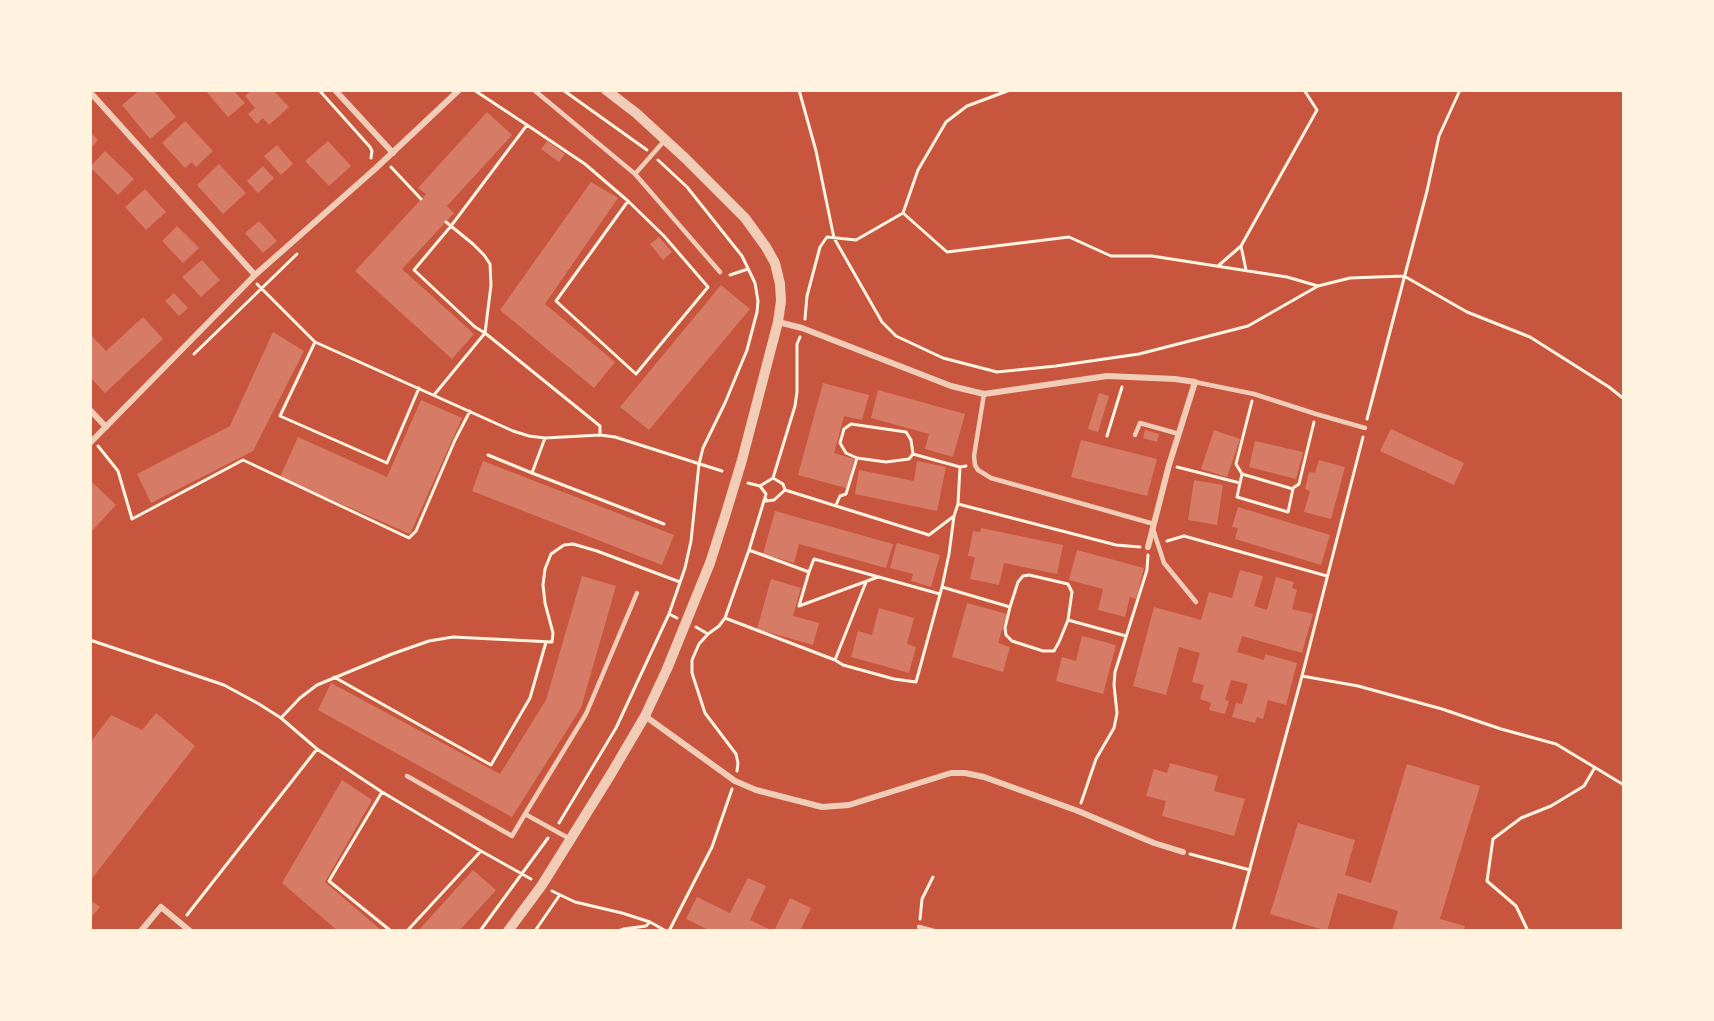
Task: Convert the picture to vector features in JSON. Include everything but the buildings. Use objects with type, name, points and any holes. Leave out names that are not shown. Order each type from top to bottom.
[{"type":"street","points":[[335,90],[393,153]]},
{"type":"street","points":[[91,442],[254,276],[393,153],[459,90]]},
{"type":"street","points":[[508,931],[542,885],[645,716],[667,669],[710,563],[726,513],[778,322],[781,301],[776,263],[745,218],[636,113],[606,90]]},
{"type":"street","points":[[90,92],[254,276]]},
{"type":"street","points":[[778,322],[802,328],[951,386],[984,394],[1107,376],[1195,382],[1169,465],[1148,547]]},
{"type":"street","points":[[90,410],[106,427]]},
{"type":"street","points":[[645,716],[735,781],[756,790],[810,804],[822,807],[849,805],[951,773],[965,773],[984,777],[1078,811],[1154,843],[1183,852]]},
{"type":"street","points":[[141,931],[161,907],[190,931]]},
{"type":"lane","points":[[534,90],[635,174],[720,272]]},
{"type":"lane","points":[[635,174],[665,140]]},
{"type":"lane","points":[[1195,382],[1254,394],[1365,428]]},
{"type":"lane","points":[[984,394],[974,456],[978,470],[991,478],[1153,526],[1164,563],[1196,602]]},
{"type":"lane","points":[[1136,435],[1140,423],[1179,434]]},
{"type":"lane","points":[[407,776],[512,836],[586,714],[637,593]]},
{"type":"lane","points":[[525,814],[570,839]]},
{"type":"lane","points":[[919,927],[934,931]]},
{"type":"path","points":[[319,90],[370,147],[372,155],[368,161],[375,169],[381,175],[391,167],[421,199]]},
{"type":"path","points":[[474,90],[585,164],[628,201],[664,236],[708,287],[636,374],[556,301],[628,201]]},
{"type":"path","points":[[480,931],[554,830],[616,728],[669,614],[685,568],[691,541],[699,464],[703,448],[747,350],[758,312],[755,283],[742,256],[687,187],[641,144],[563,90]]},
{"type":"path","points":[[799,90],[816,151],[834,238],[882,322],[896,336],[943,358],[997,372],[1138,354],[1248,326],[1318,286],[1350,278],[1404,276],[1467,312],[1530,337],[1624,399]]},
{"type":"path","points":[[760,486],[773,478],[795,406],[798,344],[806,314],[807,296],[820,247],[827,237],[856,240],[903,213],[918,170],[946,122],[967,106],[1010,90]]},
{"type":"path","points":[[1218,266],[1241,246],[1317,110],[1304,90]]},
{"type":"path","points":[[1233,931],[1302,676],[1427,191],[1439,136],[1460,90]]},
{"type":"path","points":[[527,124],[414,270],[475,327],[600,426],[600,435]]},
{"type":"path","points":[[903,213],[947,252],[1069,237],[1112,256],[1145,255],[1287,276],[1318,286]]},
{"type":"path","points":[[434,395],[485,333],[491,285],[490,264],[478,250],[446,222]]},
{"type":"path","points":[[1241,246],[1246,270]]},
{"type":"path","points":[[186,361],[298,252]]},
{"type":"path","points":[[254,276],[262,289],[315,342],[513,431],[545,438],[600,435],[615,437],[722,471]]},
{"type":"path","points":[[315,342],[280,416],[291,421],[387,463],[419,388]]},
{"type":"path","points":[[1107,436],[1125,377]]},
{"type":"path","points":[[1254,394],[1236,464],[1242,474],[1293,489]]},
{"type":"path","points":[[91,442],[99,447],[118,471],[132,519],[243,460],[409,538],[416,531],[470,411]]},
{"type":"path","points":[[1242,474],[1237,497],[1288,512],[1293,489],[1299,484],[1316,414]]},
{"type":"path","points":[[851,424],[906,432],[912,440],[913,454],[909,459],[886,462],[856,458],[846,453],[840,443],[844,429],[851,424]]},
{"type":"path","points":[[532,473],[545,438]]},
{"type":"path","points":[[94,452],[105,440]]},
{"type":"path","points":[[913,454],[960,467],[975,465]]},
{"type":"path","points":[[488,456],[664,524]]},
{"type":"path","points":[[836,505],[840,496],[846,494],[856,458]]},
{"type":"path","points":[[1169,465],[1240,483]]},
{"type":"path","points":[[725,618],[843,665],[894,679],[916,682],[949,554],[954,516],[958,504],[960,467]]},
{"type":"path","points":[[773,478],[783,484],[785,490]]},
{"type":"path","points":[[748,483],[760,486],[766,494],[766,501],[774,500],[785,490]]},
{"type":"path","points":[[785,490],[929,535],[954,516]]},
{"type":"path","points":[[90,640],[224,685],[281,718],[317,749],[382,792],[559,896],[650,922],[667,931],[712,847],[735,781],[738,763],[736,754],[705,713],[692,673],[692,660],[699,644],[725,618],[766,494]]},
{"type":"path","points":[[958,504],[1116,545],[1148,547],[1147,570],[1115,672],[1117,714],[1114,728],[1096,759],[1078,811]]},
{"type":"path","points":[[1158,545],[1184,536],[1327,576]]},
{"type":"path","points":[[281,718],[300,698],[317,685],[429,641],[453,637],[552,642],[553,633],[543,585],[545,569],[551,554],[564,545],[573,544],[597,551],[680,582]]},
{"type":"path","points":[[749,550],[809,572]]},
{"type":"path","points":[[878,577],[799,606],[814,559],[940,594]]},
{"type":"path","points":[[1029,575],[1068,584],[1072,592],[1068,620],[1054,651],[1042,651],[1012,641],[1006,635],[1005,628],[1010,607],[1018,582],[1023,576],[1029,575]]},
{"type":"path","points":[[835,660],[866,582]]},
{"type":"path","points":[[942,587],[1010,607]]},
{"type":"path","points":[[669,614],[708,634]]},
{"type":"path","points":[[1068,620],[1126,636]]},
{"type":"path","points":[[334,677],[491,765],[530,698],[546,642]]},
{"type":"path","points":[[1302,676],[1358,686],[1556,744],[1624,785]]},
{"type":"path","points":[[180,923],[317,749]]},
{"type":"path","points":[[1528,931],[1516,906],[1487,880],[1493,839],[1521,818],[1551,807],[1584,786],[1594,769]]},
{"type":"path","points":[[382,792],[329,881],[391,931]]},
{"type":"path","points":[[407,931],[481,851]]},
{"type":"path","points":[[1183,852],[1250,870]]},
{"type":"path","points":[[919,927],[922,899],[933,877]]},
{"type":"path","points":[[534,931],[559,896]]},
{"type":"path","points":[[618,931],[646,926],[650,922]]}]
